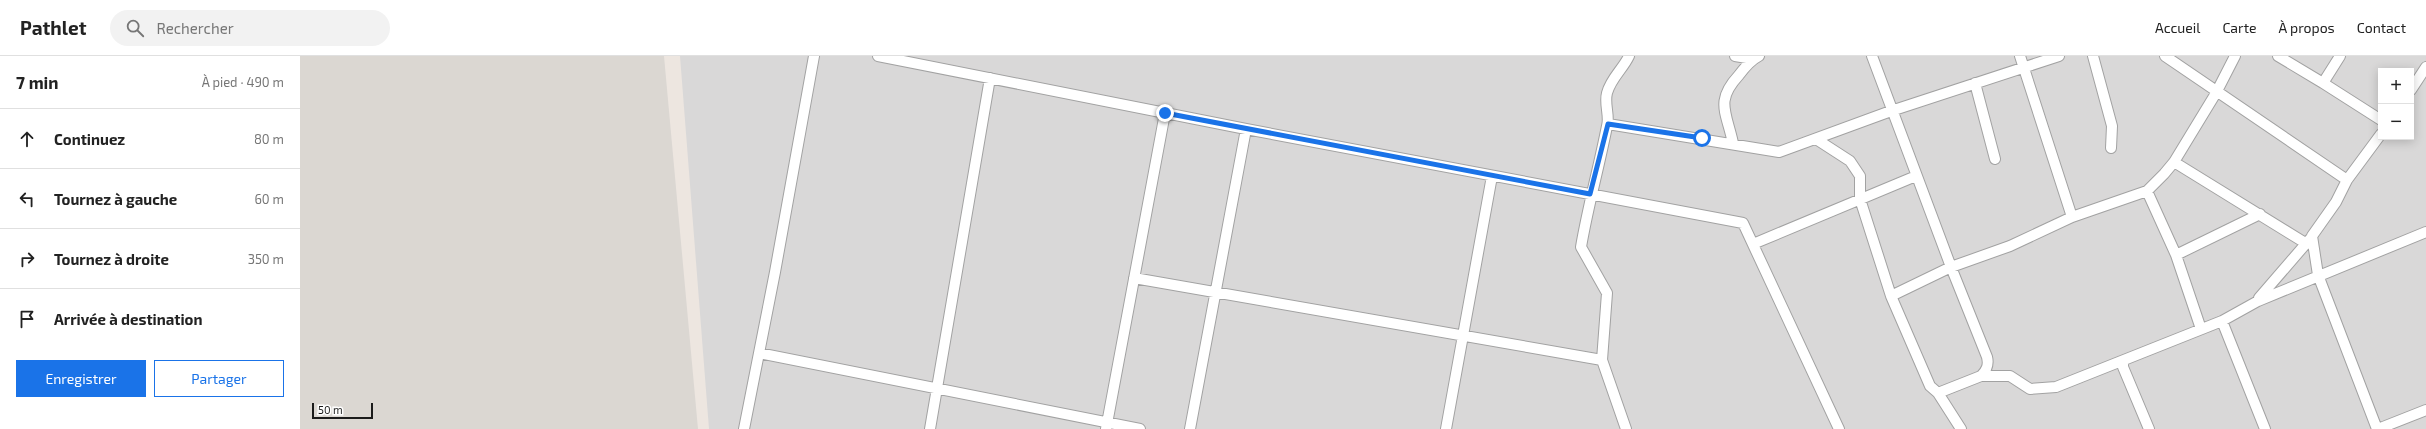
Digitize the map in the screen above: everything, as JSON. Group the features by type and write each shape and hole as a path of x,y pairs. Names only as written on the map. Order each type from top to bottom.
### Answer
{"street":[{"path":"744,429 814,56"},
{"path":"878,56 1246,129 1743,223 1839,429"},
{"path":"1626,429 1602,360 1607,293 1581,247 1590,194 1608,124 1605,110 1606,93 1615,75 1628,56"},
{"path":"1735,56 1756,58"},
{"path":"1872,56 1951,268 1987,357 1988,364 1981,376"},
{"path":"2020,56 2022,68 2072,217"},
{"path":"1608,124 1733,143 1779,152 1891,110 2059,56"},
{"path":"2093,56 2112,126 2111,148"},
{"path":"2165,56 2173,60 2216,93 2347,180"},
{"path":"1891,296 1951,268 2010,246 2072,217 2147,191 2174,162 2216,93 2235,56"},
{"path":"2278,56 2324,82 2378,118"},
{"path":"2324,82 2340,56"},
{"path":"1733,143 1723,99 1728,87 1756,58"},
{"path":"2414,86 2426,68"},
{"path":"930,429 990,78"},
{"path":"1975,83 1995,159"},
{"path":"1106,426 1165,113"},
{"path":"1190,429 1246,129"},
{"path":"2258,300 2309,240 2336,202 2347,180 2378,138"},
{"path":"1816,139 1850,161 1860,176 1860,199 1891,296 1930,386 1938,393 1961,429"},
{"path":"2174,162 2260,214 2309,240 2318,275 2378,429 2426,410"},
{"path":"1446,429 1492,176"},
{"path":"1753,244 1916,176"},
{"path":"2147,191 2176,254 2201,329"},
{"path":"2176,254 2260,214"},
{"path":"1938,393 1981,376 2010,376 2026,388 2040,389 2056,387 2123,362 2127,359 2222,321 2258,300 2426,233"},
{"path":"1134,278 1602,360"},
{"path":"2222,321 2264,429"},
{"path":"759,353 937,389 1106,426 1140,429"},
{"path":"2123,362 2123,367 2149,429"}],"shaded area":[{"path":"300,56 664,56 698,429 300,429"},
{"path":"680,56 2426,56 2426,429 709,429"}],"route":[{"path":"1165,113 1590,194 1608,124 1702,138"}]}
